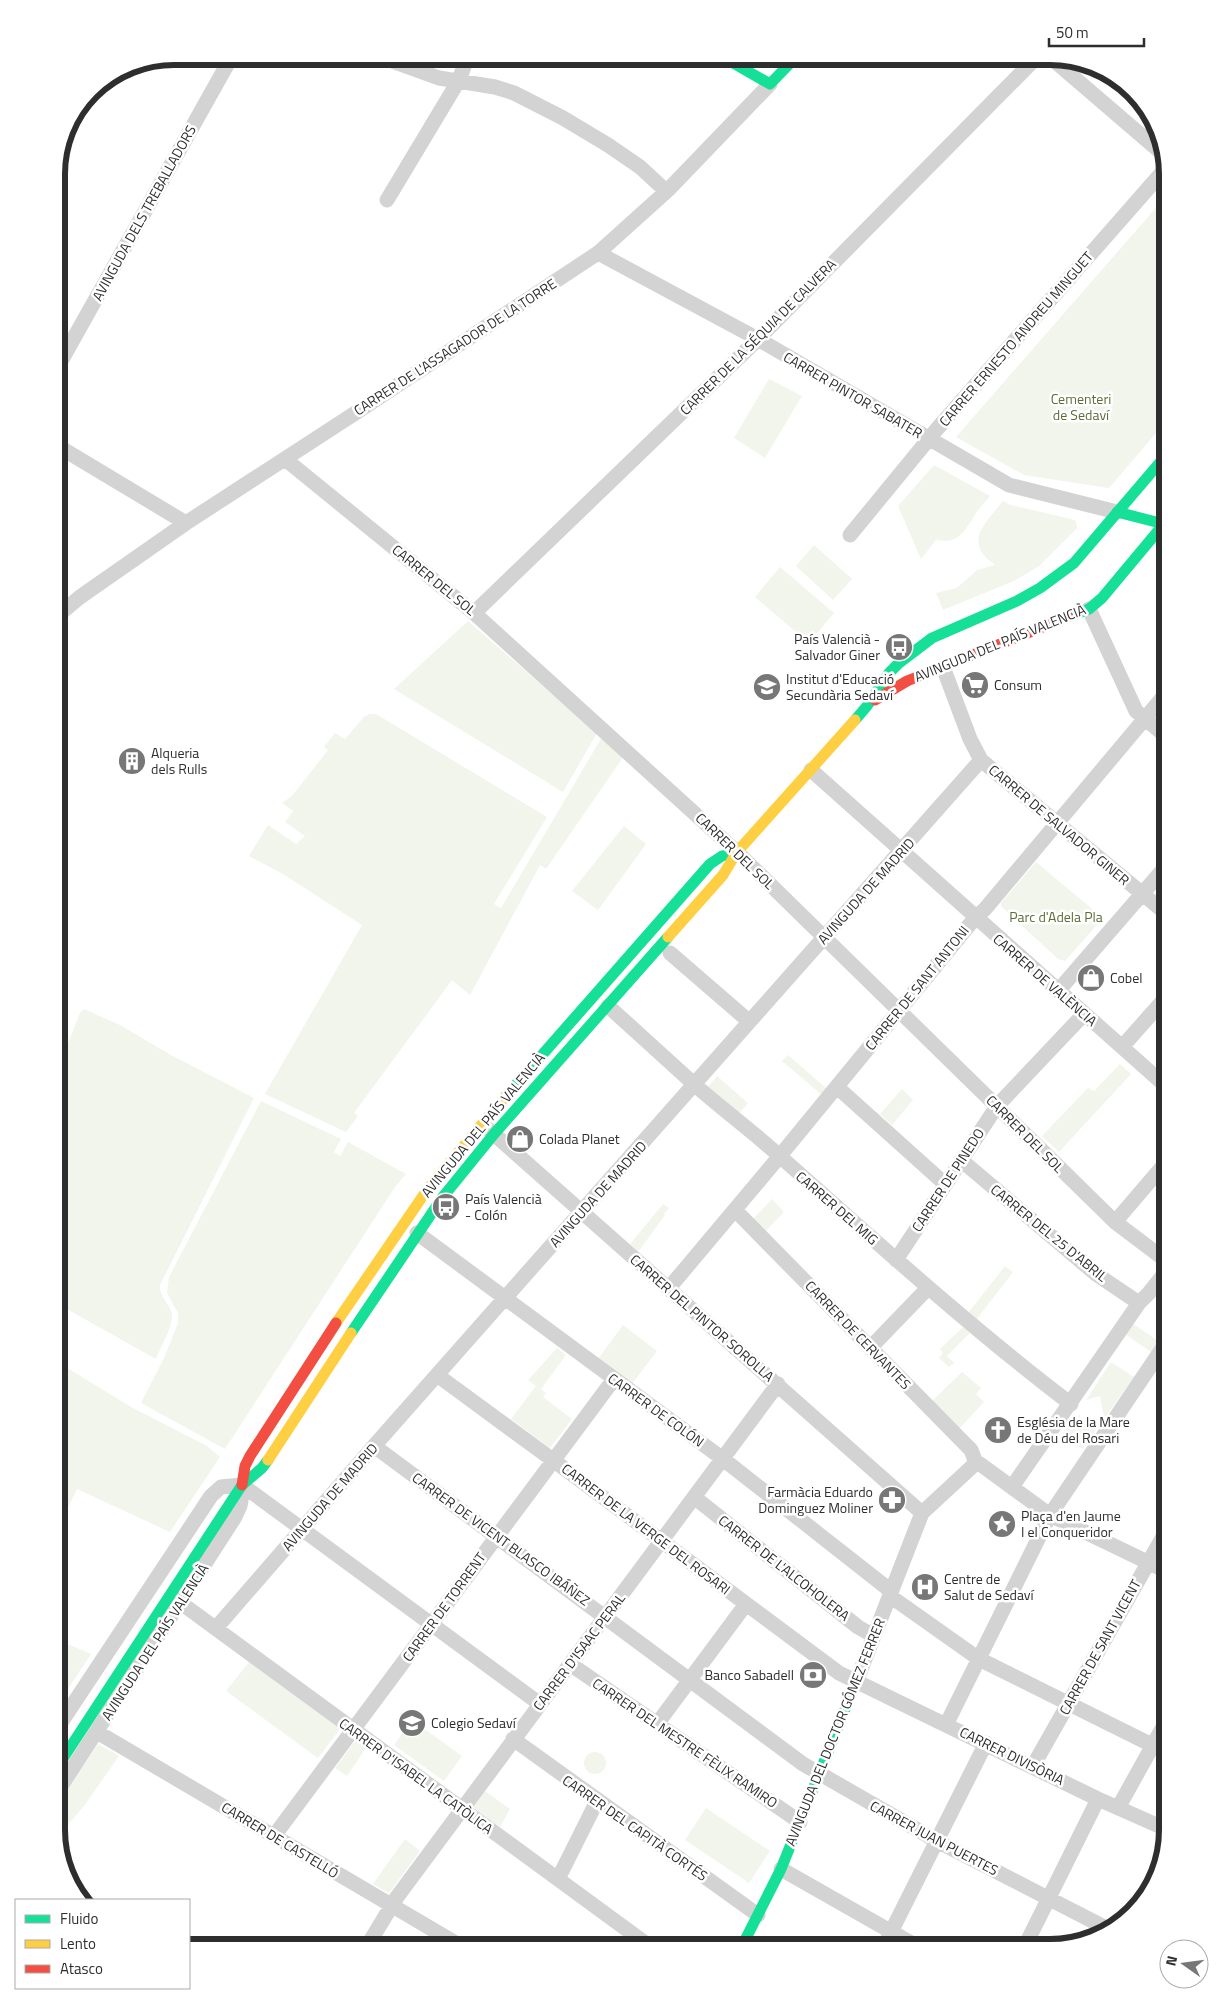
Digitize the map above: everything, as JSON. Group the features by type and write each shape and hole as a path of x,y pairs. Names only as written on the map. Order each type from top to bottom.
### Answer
{"street":[{"name":"AVINGUDA DELS TREBALLADORS","path":"65,354 227,65"},
{"path":"403,65 439,78 495,87 514,93 563,118 640,167 666,192"},
{"path":"387,200 459,80 465,65"},
{"path":"736,65 770,84"},
{"name":"CARRER DE L'ASSAGADOR DE LA TORRE","path":"65,610 80,597 186,523 598,253 666,192 788,65"},
{"name":"CARRER DE LA SÉQUIA DE CALVERA","path":"474,613 758,339 1029,65"},
{"path":"1061,66 1155,147"},
{"name":"CARRER ERNESTO ANDREU MINGUET","path":"850,535 929,439 1159,176"},
{"name":"CARRER PINTOR SABATER","path":"598,253 758,339 1009,485 1117,512"},
{"path":"65,450 186,523"},
{"name":"CARRER DEL SOL","path":"285,459 474,613 738,852 1115,1222 1159,1255"},
{"name":"AVINGUDA DEL PAÍS VALENCIÀ","path":"65,1716 211,1496 221,1487 242,1485 262,1468 442,1198 494,1134 723,875 738,852 867,706 889,673 932,638 1017,601 1040,588 1074,563 1159,463"},
{"path":"1153,470 1159,475"},
{"path":"1117,512 1159,521"},
{"name":"AVINGUDA DEL PAÍS VALENCIÀ","path":"867,706 907,681 1089,609 1102,598 1159,531"},
{"path":"1089,609 1134,706 1145,719 1159,731"},
{"path":"932,638 943,667"},
{"name":"CARRER DE SALVADOR GINER","path":"943,667 970,739 981,760 1159,908"},
{"name":"CARRER DE SANT ANTONI","path":"669,1288 975,918 985,909 1159,702"},
{"name":"AVINGUDA DE MADRID","path":"216,1628 374,1446 981,760"},
{"name":"CARRER DE VALÈNCIA","path":"811,770 1159,1080"},
{"name":"AVINGUDA DEL PAÍS VALENCIÀ","path":"65,1780 235,1517 240,1506 245,1466 250,1456 320,1347 429,1187 481,1123 710,864 722,856 738,852"},
{"path":"1058,991 1159,874"},
{"path":"670,953 744,1017"},
{"path":"1122,1048 1159,1005"},
{"name":"CARRER DEL MIG","path":"608,1006 928,1288 1027,1372 1071,1404"},
{"name":"CARRER DE PINEDO","path":"896,1260 997,1106 1084,1014"},
{"path":"836,1087 945,1184"},
{"name":"CARRER DEL PINTOR SOROLLA","path":"481,1123 922,1513"},
{"name":"CARRER DEL 25 D'ABRIL","path":"961,1160 1096,1274 1139,1303"},
{"path":"1115,1222 1159,1171"},
{"name":"CARRER DE CERVANTES","path":"735,1210 971,1450 976,1463"},
{"path":"411,1212 411,1225 417,1233"},
{"name":"CARRER DE COLÓN","path":"417,1233 722,1459 891,1593 979,1659 1069,1702 1159,1748"},
{"path":"1012,1487 1139,1303 1159,1280"},
{"path":"871,1347 928,1288"},
{"path":"946,1725 1050,1515 1159,1353"},
{"name":"CARRER DE LA VERGE DEL ROSARI","path":"437,1375 839,1673 856,1682"},
{"name":"CARRER DE TORRENT","path":"274,1836 614,1379"},
{"name":"CARRER D'ISAAC PERAL","path":"371,1939 391,1905 461,1809 778,1384"},
{"name":"CARRER DE VICENT BLASCO IBÁÑEZ","path":"374,1446 820,1775"},
{"path":"922,1513 976,1463 1050,1515 1159,1568"},
{"path":"65,1755 242,1485 540,1704"},
{"name":"CARRER DE L'ALCOHOLERA","path":"694,1497 858,1627 874,1636"},
{"name":"AVINGUDA DEL DOCTOR GÓMEZ FERRER","path":"746,1939 781,1869 820,1775 922,1513"},
{"name":"CARRER DE SANT VICENT","path":"1033,1766 1159,1543"},
{"name":"CARRER D'ISABEL LA CATÒLICA","path":"181,1603 640,1939"},
{"path":"657,1724 746,1604"},
{"name":"CARRER DEL MESTRE FÈLIX RAMIRO","path":"570,1664 800,1822"},
{"name":"CARRER DIVISÒRIA","path":"856,1682 986,1743 1098,1799 1159,1826"},
{"name":"CARRER DE CASTELLÓ","path":"97,1732 449,1939"},
{"path":"1118,1808 1159,1733"},
{"name":"CARRER DEL CAPITÀ CORTÉS","path":"513,1740 758,1915"},
{"path":"888,1939 986,1743"},
{"name":"CARRER JUAN PUERTES","path":"820,1775 937,1841 1101,1926"},
{"path":"1028,1939 1098,1799"},
{"path":"558,1879 597,1801"},
{"path":"781,1869 904,1939"}],"green space":[{"name":"Cementeri de Sedaví","path":"1159,204 1159,430 1109,488 1024,475 956,437"},
{"path":"769,379 802,396 765,458 734,438"},
{"path":"934,465 990,496 959,536 950,540 936,540 921,559 898,506"},
{"path":"1003,501 1011,505 1071,519 1076,521 1077,528 1039,566 1014,581 943,610 936,593 957,588 977,570 995,565 985,557 978,541 984,525"},
{"path":"814,545 852,579 833,600 796,566"},
{"path":"780,567 834,613 809,643 755,597"},
{"path":"468,621 597,733 563,792 394,689"},
{"path":"376,714 547,817 494,904 501,908 602,737 624,756 546,869 540,865 470,995 452,980 354,1113 358,1116 346,1132 265,1094 362,925 283,874 249,856 268,825 296,844 305,836 285,822 293,811 282,803 292,796 328,750 324,747 335,733 345,739 364,717"},
{"path":"624,826 646,844 598,910 572,891"},
{"name":"Parc d'Adela Pla","path":"1036,862 1103,918 1065,961 1058,959 1001,906 1001,903"},
{"path":"84,1009 120,1025 169,1054 254,1098 160,1285 161,1293 171,1310 172,1319 156,1359 65,1308 65,1050 80,1013"},
{"path":"788,1055 827,1089 822,1095 782,1061"},
{"path":"1120,1064 1131,1074 1059,1152 1042,1136 1088,1088 1094,1091"},
{"path":"717,1076 748,1103 738,1115 707,1088"},
{"path":"902,1089 913,1100 892,1125 880,1114"},
{"path":"261,1101 341,1139 334,1152 340,1156 348,1142 406,1174 395,1187 225,1449 141,1403 164,1358 178,1323 178,1313 167,1293 169,1277"},
{"path":"772,1199 784,1212 764,1233 751,1221"},
{"path":"663,1204 669,1208 638,1252 630,1244"},
{"path":"1005,1266 1013,1272 976,1320 968,1313"},
{"path":"1129,1321 1158,1341 1151,1352 1122,1332"},
{"path":"623,1325 657,1351 632,1384 598,1359"},
{"path":"963,1327 970,1333 947,1356 954,1363 949,1367 939,1358 943,1353 940,1349"},
{"path":"557,1348 566,1355 541,1389 546,1393 543,1397 572,1419 550,1448 511,1419 536,1386 528,1380"},
{"path":"1111,1362 1134,1377 1101,1423 1100,1418 1104,1417 1100,1396 1086,1400"},
{"path":"65,1367 131,1407 207,1446 220,1457 170,1532 77,1489 65,1514"},
{"path":"962,1372 981,1388 976,1394 984,1402 958,1430 931,1402"},
{"path":"1080,1414 1081,1421 1084,1420 1085,1425 1088,1424 1089,1430 1097,1428 1083,1449 1061,1436 1072,1419 1075,1421"},
{"path":"65,1643 91,1654 65,1693"},
{"path":"249,1662 340,1729 318,1758 226,1691"},
{"path":"412,1720 462,1756 444,1781 394,1745"},
{"path":"356,1740 366,1748 347,1776 335,1768"},
{"path":"98,1744 119,1756 84,1806 65,1828 65,1794"},
{"path":"595,1752 605,1759 606,1763 599,1773 595,1774 585,1767 584,1763 591,1753"},
{"path":"485,1791 510,1809 500,1827 473,1807"},
{"path":"706,1808 770,1851 749,1883 685,1840"},
{"path":"405,1839 420,1851 389,1893 373,1884"}],"traffic: fast":[{"path":"737,65 770,84 788,65"},
{"path":"855,720 867,706 889,673 932,638 1017,601 1040,588 1074,563 1159,464"},
{"path":"1117,512 1159,523"},
{"path":"1068,617 1089,609 1102,598 1159,530"},
{"path":"505,1097 710,864 722,856 737,852"},
{"path":"351,1333 442,1198 494,1134 668,937"},
{"path":"65,1755 242,1485 262,1468 268,1460"},
{"path":"746,1939 781,1869 856,1682"}],"traffic: slow":[{"path":"668,937 723,875 737,852 855,720"},
{"path":"336,1323 429,1187 505,1097"},
{"path":"268,1460 351,1333"}],"traffic: jam":[{"path":"875,700 907,681 1068,617"},
{"path":"242,1485 245,1466 250,1456 336,1323"}],"place":[{"name":"País Valencià - Salvador Giner","path":"899,647"},
{"name":"Consum","path":"975,685"},
{"name":"Institut d'Educació Secundària Sedaví","path":"767,687"},
{"name":"Alqueria dels Rulls","path":"132,761"},
{"name":"Cobel","path":"1091,978"},
{"name":"Colada Planet","path":"520,1139"},
{"name":"País Valencià - Colón","path":"446,1207"},
{"name":"Església de la Mare de Déu del Rosari","path":"998,1430"},
{"name":"Farmàcia Eduardo Dominguez Moliner","path":"892,1500"},
{"name":"Plaça d'en Jaume I el Conqueridor","path":"1002,1524"},
{"name":"Centre de Salut de Sedaví","path":"925,1587"},
{"name":"Banco Sabadell","path":"813,1675"},
{"name":"Colegio Sedaví","path":"412,1723"}]}
